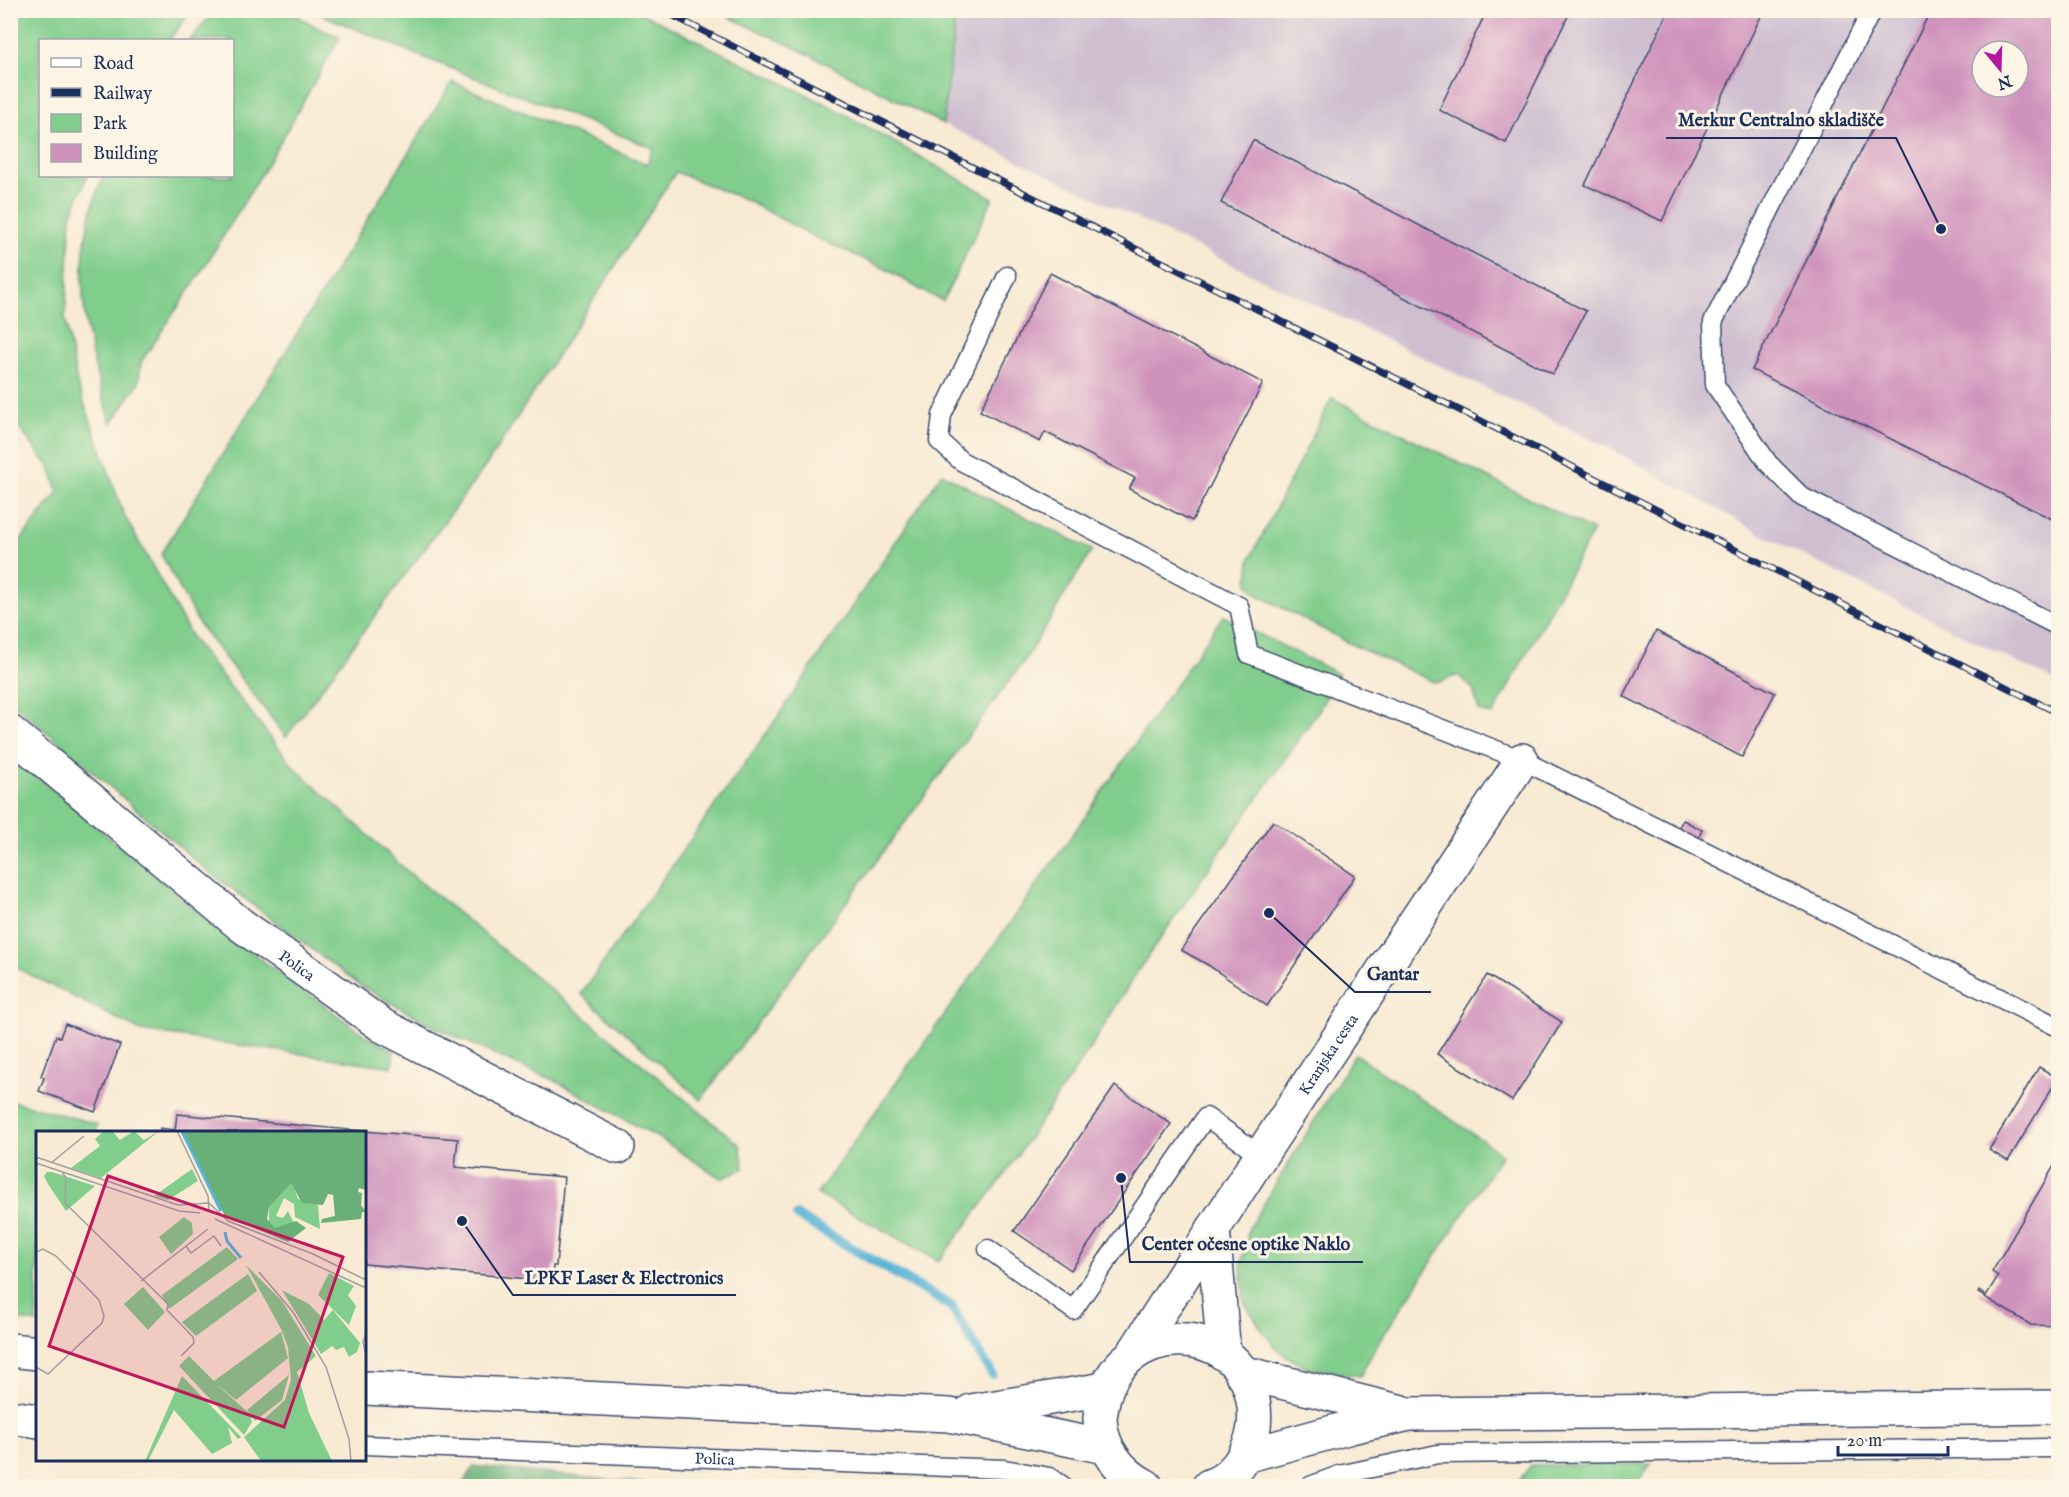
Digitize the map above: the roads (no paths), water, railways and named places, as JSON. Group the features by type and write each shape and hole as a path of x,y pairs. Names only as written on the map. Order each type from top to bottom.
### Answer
{"main road":[{"name":"Polica","path":"10,732 241,925 383,1026 618,1147"},
{"name":"Kranjska cesta","path":"1105,1389 1117,1368 1135,1351 1213,1228 1522,760"},
{"path":"1209,1486 1231,1472 1245,1456 1253,1436 1255,1413 1251,1391 1233,1363 1213,1228"},
{"path":"1135,1351 1171,1339 1190,1340 1208,1345 1233,1363 1410,1414"},
{"path":"10,1350 36,1353"},
{"path":"366,1388 949,1415 1106,1447"},
{"path":"949,1415 1105,1389 1100,1418 1106,1447 1117,1465 1134,1480 1146,1486"},
{"path":"1245,1456 1351,1427 1410,1414 2058,1407"},
{"path":"10,1417 36,1421"}],"lane":[{"path":"1872,10 1713,322 1715,385 1768,464 1802,497 2058,626"},
{"path":"1007,276 942,415 939,441 962,461 1239,606 1249,654 1522,760 2058,1028"},
{"path":"988,1249 1073,1310 1206,1117 1261,1155"},
{"name":"Polica","path":"366,1445 1004,1469 1050,1477 1063,1486"},
{"path":"1310,1486 1339,1475 1438,1454 2058,1448"}],"waterway":[{"path":"797,1216 951,1306 992,1374"}],"railway":[{"path":"662,10 2058,713"}],"place":[{"name":"Merkur Centralno skladišče","path":"1941,229"},
{"name":"Gantar","path":"1269,913"},
{"name":"Center očesne optike Naklo","path":"1121,1178"},
{"name":"LPKF Laser & Electronics","path":"462,1221"}]}
